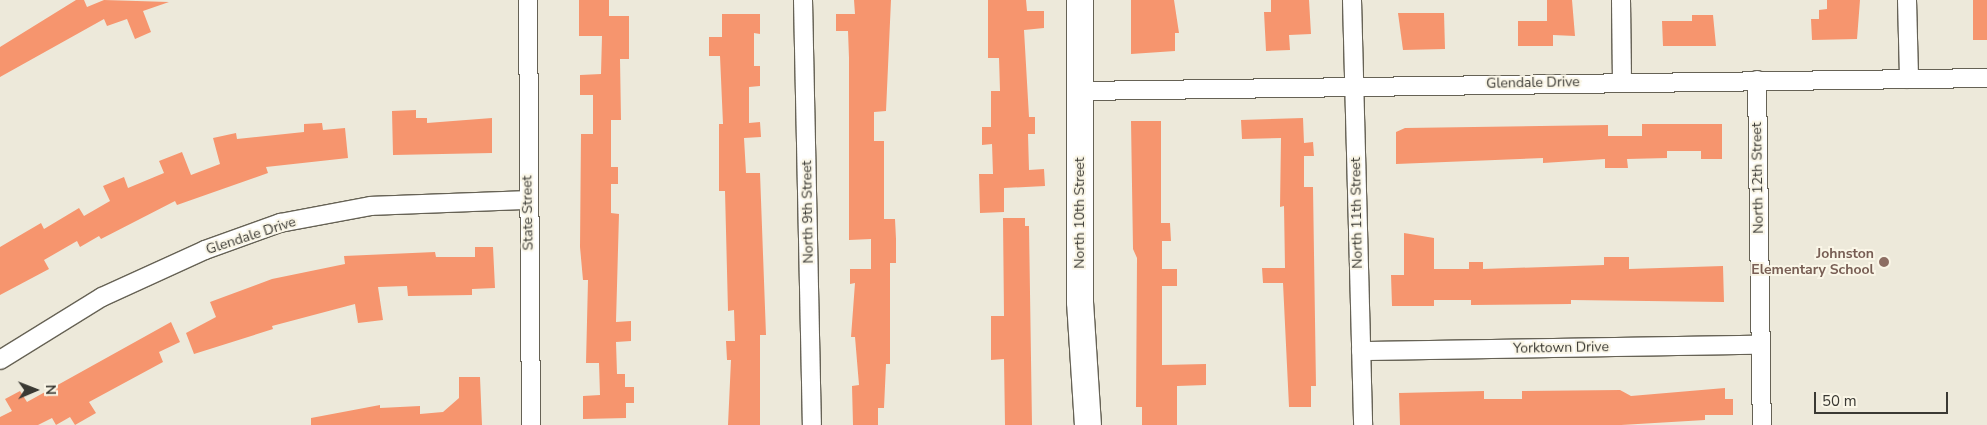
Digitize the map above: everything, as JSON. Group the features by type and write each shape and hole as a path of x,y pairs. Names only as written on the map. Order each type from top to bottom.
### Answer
{"main road":[{"name":"North 10th Street","path":"1080,0 1080,302 1088,425"}],"street":[{"name":"State Street","path":"528,0 531,425"},
{"name":"North 9th Street","path":"804,0 812,425"},
{"name":"North 11th Street","path":"1352,0 1363,425"},
{"path":"1621,0 1622,81"},
{"path":"1907,0 1909,79"},
{"name":"Glendale Drive","path":"1080,91 1622,81 1987,78"},
{"name":"North 12th Street","path":"1756,80 1762,425"},
{"name":"Glendale Drive","path":"0,360 102,298 205,250 280,223 371,206 528,200"},
{"name":"Yorktown Drive","path":"1361,351 1760,345"}],"building":[{"path":"76,0 84,0 87,7 104,0 169,2 143,11 151,32 135,39 127,19 107,26 104,19 0,77 0,47"},
{"path":"579,0 609,0 609,16 629,16 629,59 620,59 621,120 611,120 611,167 618,167 618,184 611,184 611,213 619,214 616,322 631,321 631,341 616,342 617,374 625,374 625,387 634,387 634,403 626,403 626,418 583,419 583,396 600,395 599,363 586,363 588,280 583,280 580,247 581,134 593,134 593,95 580,95 580,75 601,74 602,36 579,36"},
{"path":"854,0 891,0 886,111 874,112 874,141 884,141 884,219 895,219 896,239 896,263 890,263 890,364 886,364 884,408 878,408 878,425 853,425 852,386 859,385 855,337 851,337 855,283 850,284 850,269 871,269 871,239 849,240 848,31 836,31 836,14 855,14"},
{"path":"988,0 1026,0 1027,11 1044,11 1044,28 1024,30 1029,117 1035,117 1035,134 1028,134 1029,170 1044,169 1045,186 1004,188 1004,212 980,213 979,174 993,174 992,144 982,145 982,127 991,127 991,91 1000,91 999,58 988,58"},
{"path":"1131,0 1174,0 1179,33 1175,33 1175,51 1131,54"},
{"path":"1271,0 1309,0 1311,34 1289,35 1290,50 1266,51 1264,12 1271,12"},
{"path":"1547,0 1572,0 1575,36 1553,35 1553,46 1518,46 1518,21 1547,21"},
{"path":"1827,0 1860,0 1857,39 1812,40 1811,19 1819,19 1819,10 1827,9"},
{"path":"1973,0 1987,0 1987,40 1973,40"},
{"path":"1398,13 1444,13 1445,49 1403,50"},
{"path":"722,14 760,14 760,34 754,33 754,66 760,66 760,86 749,87 749,123 760,122 761,137 744,138 746,173 760,173 766,335 760,335 760,425 728,425 731,360 727,360 726,341 735,341 734,310 728,311 725,191 719,191 719,124 723,124 720,56 709,56 709,37 722,37"},
{"path":"1692,15 1713,15 1716,46 1663,46 1662,21 1692,21"},
{"path":"416,110 416,118 427,118 427,123 492,118 492,153 393,155 392,111"},
{"path":"1303,118 1304,143 1313,142 1314,156 1304,156 1304,187 1313,187 1316,386 1311,386 1311,407 1289,407 1283,283 1263,283 1262,268 1285,268 1284,206 1280,207 1281,138 1242,139 1241,120"},
{"path":"1131,121 1161,121 1161,223 1170,223 1171,241 1162,241 1162,269 1177,269 1177,286 1162,286 1162,365 1206,364 1206,385 1177,386 1177,425 1142,425 1142,407 1136,407 1137,258 1133,249"},
{"path":"322,123 323,130 345,128 348,158 266,167 268,173 177,205 175,201 101,239 99,236 80,247 77,241 44,260 49,269 0,295 0,247 41,223 44,229 79,208 84,216 110,201 103,186 124,177 128,188 164,173 159,161 182,152 191,175 220,164 213,138 236,133 237,139 304,132 304,124"},
{"path":"1642,124 1722,124 1722,159 1701,159 1701,151 1667,151 1667,158 1627,159 1628,168 1605,168 1605,159 1543,163 1543,158 1396,164 1396,132 1405,128 1608,125 1608,136 1642,136"},
{"path":"1003,218 1025,218 1025,226 1029,226 1032,425 1005,425 1004,359 991,360 991,316 1004,316"},
{"path":"1404,233 1434,238 1434,269 1469,269 1469,262 1483,262 1483,269 1604,265 1604,257 1629,257 1629,269 1723,266 1724,302 1571,300 1571,304 1471,305 1471,300 1434,300 1434,306 1392,306 1391,275 1404,275"},
{"path":"475,247 493,247 495,288 472,289 472,295 408,296 407,286 378,287 383,320 358,323 355,304 272,326 273,329 194,354 186,333 216,317 210,302 272,279 345,264 344,256 435,252 436,257 475,257"},
{"path":"171,322 180,342 159,352 163,362 89,402 96,413 75,425 70,417 56,425 52,418 38,425 0,425 0,417 12,411 5,399 20,391 27,402"},
{"path":"459,377 480,377 482,425 311,425 311,418 380,405 380,408 420,406 420,414 443,412 459,398"},
{"path":"1725,388 1725,399 1733,399 1733,415 1705,415 1705,420 1621,425 1400,425 1399,393 1484,391 1484,399 1522,399 1522,391 1620,390 1631,396"}],"place":[{"name":"Johnston Elementary School","path":"1884,262"}]}
